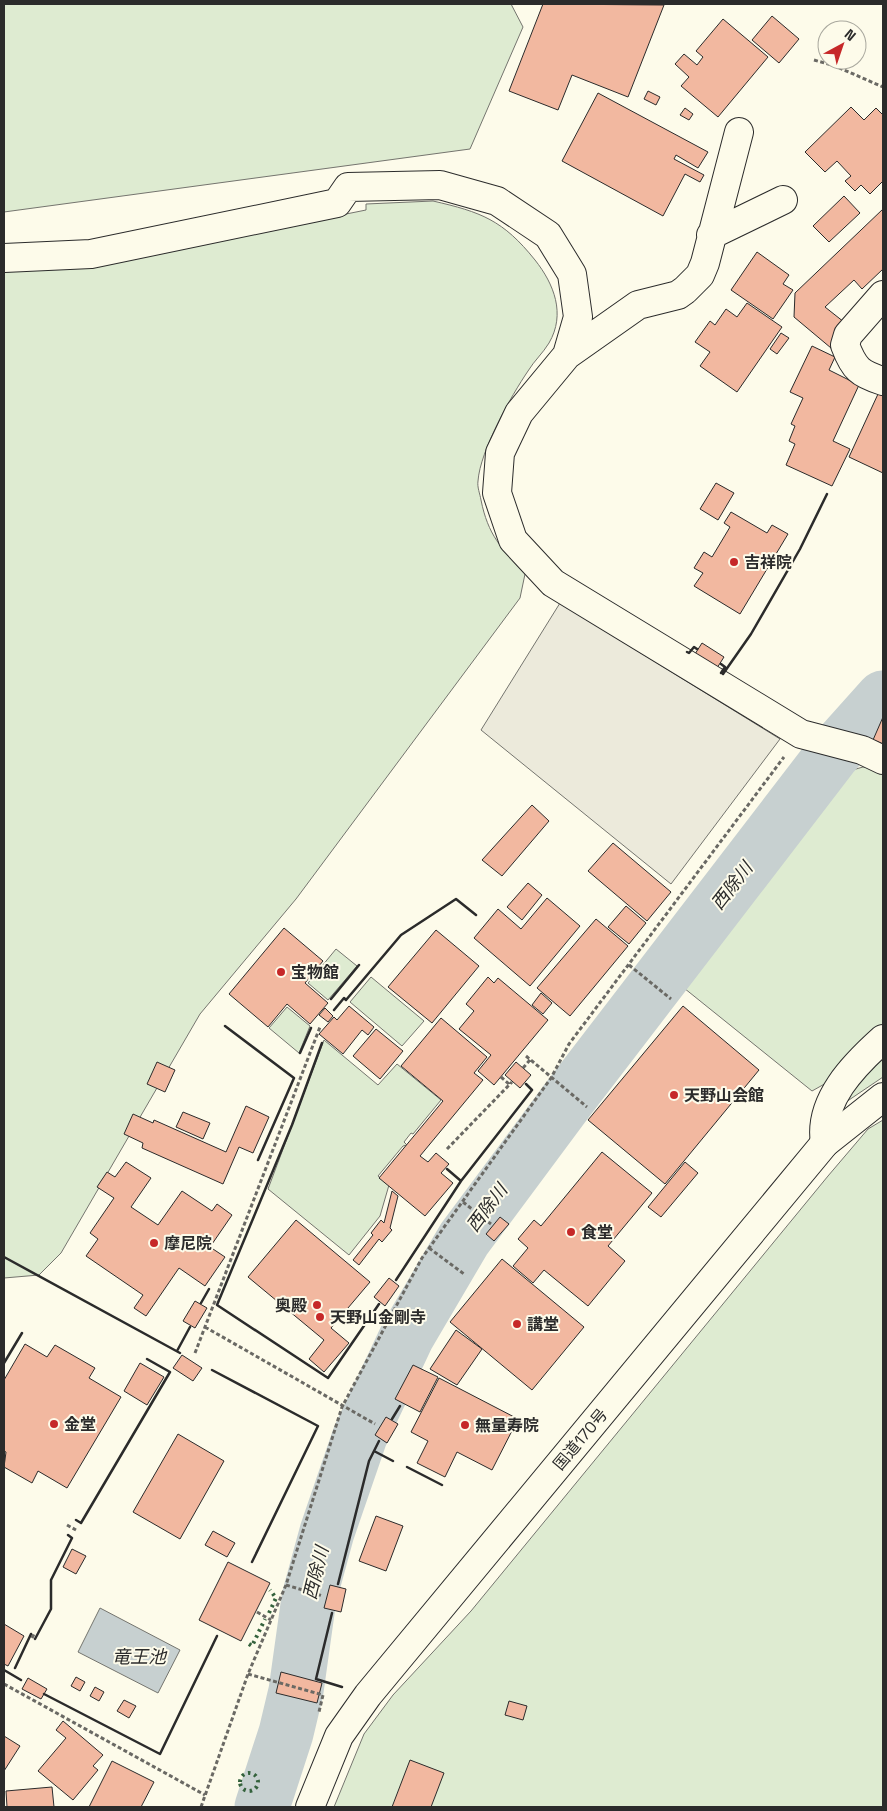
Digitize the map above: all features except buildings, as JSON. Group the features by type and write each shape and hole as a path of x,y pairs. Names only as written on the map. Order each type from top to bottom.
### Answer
{"main road":[{"path":"739,132 705,263 700,275 685,290 678,294 638,305 567,355 519,413 500,453 497,493 512,540 553,582 809,737 873,755"},
{"path":"4,258 91,254 337,203 348,187 440,185 497,201 548,235 572,274 578,317 567,355"},
{"path":"711,236 783,200"},
{"path":"883,295 848,335 845,346 849,357 862,374 883,381"},
{"path":"825,1143 823,1130 830,1103 852,1068 883,1039"},
{"name":"国道170号","path":"310,1807 339,1736 368,1695 825,1143 883,1097"}],"path":[{"path":"814,60 883,87"},
{"path":"201,1807 248,1674 286,1585 342,1407 429,1248 551,1078 569,1044 809,737"},
{"path":"630,965 671,999"},
{"path":"195,1353 320,1027"},
{"path":"526,1056 587,1107"},
{"path":"523,1068 530,1060"},
{"path":"447,1149 511,1083 501,1077"},
{"path":"462,1202 490,1224"},
{"path":"429,1248 464,1274"},
{"path":"205,1327 342,1407 376,1424"},
{"path":"67,1525 76,1530"},
{"path":"286,1585 323,1596"},
{"path":"257,1612 272,1620"},
{"path":"248,1674 323,1694"},
{"path":"4,1684 205,1795"}],"green space":[{"path":"4,4 511,4 523,27 470,149 4,212"},
{"path":"433,201 478,214 512,235 542,269 556,300 557,321 554,332 547,347 530,367 497,424 484,455 478,481 487,523 502,548 525,574 520,598 296,899 200,1014 61,1253 39,1275 4,1278 4,272 98,264 366,210 366,204"},
{"path":"863,767 871,767 883,772 883,1024 828,1082 812,1091 679,984 689,966 824,778"},
{"path":"336,949 357,966 328,1000 308,983"},
{"path":"371,977 424,1021 402,1046 350,1002"},
{"path":"287,1007 310,1026 299,1053 269,1028"},
{"path":"324,1040 378,1085 397,1064 441,1100 404,1142 407,1145 403,1146 378,1176 389,1185 380,1216 349,1255 268,1189"},
{"path":"883,1047 883,1077 846,1102 848,1090"},
{"path":"883,1120 883,1807 334,1807 364,1734 393,1695 471,1611 868,1129"}],"shaded area":[{"path":"560,603 780,739 671,884 481,730"}],"water":[{"name":"竜王池","path":"100,1608 180,1650 158,1693 78,1652"}],"waterway":[{"name":"西除川","path":"262,1807 286,1733 296,1691 309,1598 327,1532 360,1436 407,1336 464,1239 565,1103 832,755 883,698"}],"hedge":[{"path":"269,1613 276,1598 270,1590"},
{"path":"249,1644 252,1646 265,1619"},
{"path":"249,1773 255,1776 258,1782 255,1788 249,1791 243,1788 240,1782 243,1776 249,1773"}],"wall":[{"path":"723,674 751,634 800,549 827,494"},
{"path":"687,652 689,653 694,647 697,649"},
{"path":"721,664 725,667 721,673"},
{"path":"334,1010 344,998 346,1000 401,935 456,899 476,915"},
{"path":"331,999 359,965"},
{"path":"225,1026 294,1078 258,1160"},
{"path":"300,1053 311,1028"},
{"path":"322,1043 292,1125 217,1305 328,1378 379,1304"},
{"path":"447,1169 461,1181 532,1090 526,1084"},
{"path":"396,1280 461,1181"},
{"path":"4,1257 180,1353"},
{"path":"201,1303 209,1289"},
{"path":"177,1351 190,1327"},
{"path":"4,1363 22,1333"},
{"path":"76,1520 81,1523 170,1372 147,1359"},
{"path":"212,1370 318,1426 252,1562"},
{"path":"392,1419 400,1406"},
{"path":"338,1584 369,1461 379,1441"},
{"path":"374,1451 393,1461"},
{"path":"407,1467 442,1485"},
{"path":"35,1639 51,1609 51,1580 72,1538 68,1535"},
{"path":"332,1613 316,1679 342,1687"},
{"path":"15,1668 31,1634"},
{"path":"44,1694 160,1754 217,1636"},
{"path":"4,1670 21,1680"}],"place":[{"name":"吉祥院","path":"734,562"},
{"name":"宝物館","path":"281,972"},
{"name":"天野山会館","path":"674,1095"},
{"name":"食堂","path":"571,1232"},
{"name":"摩尼院","path":"154,1243"},
{"name":"奥殿","path":"317,1305"},
{"name":"天野山金剛寺","path":"320,1317"},
{"name":"講堂","path":"517,1324"},
{"name":"金堂","path":"54,1424"},
{"name":"無量寿院","path":"465,1425"}]}
